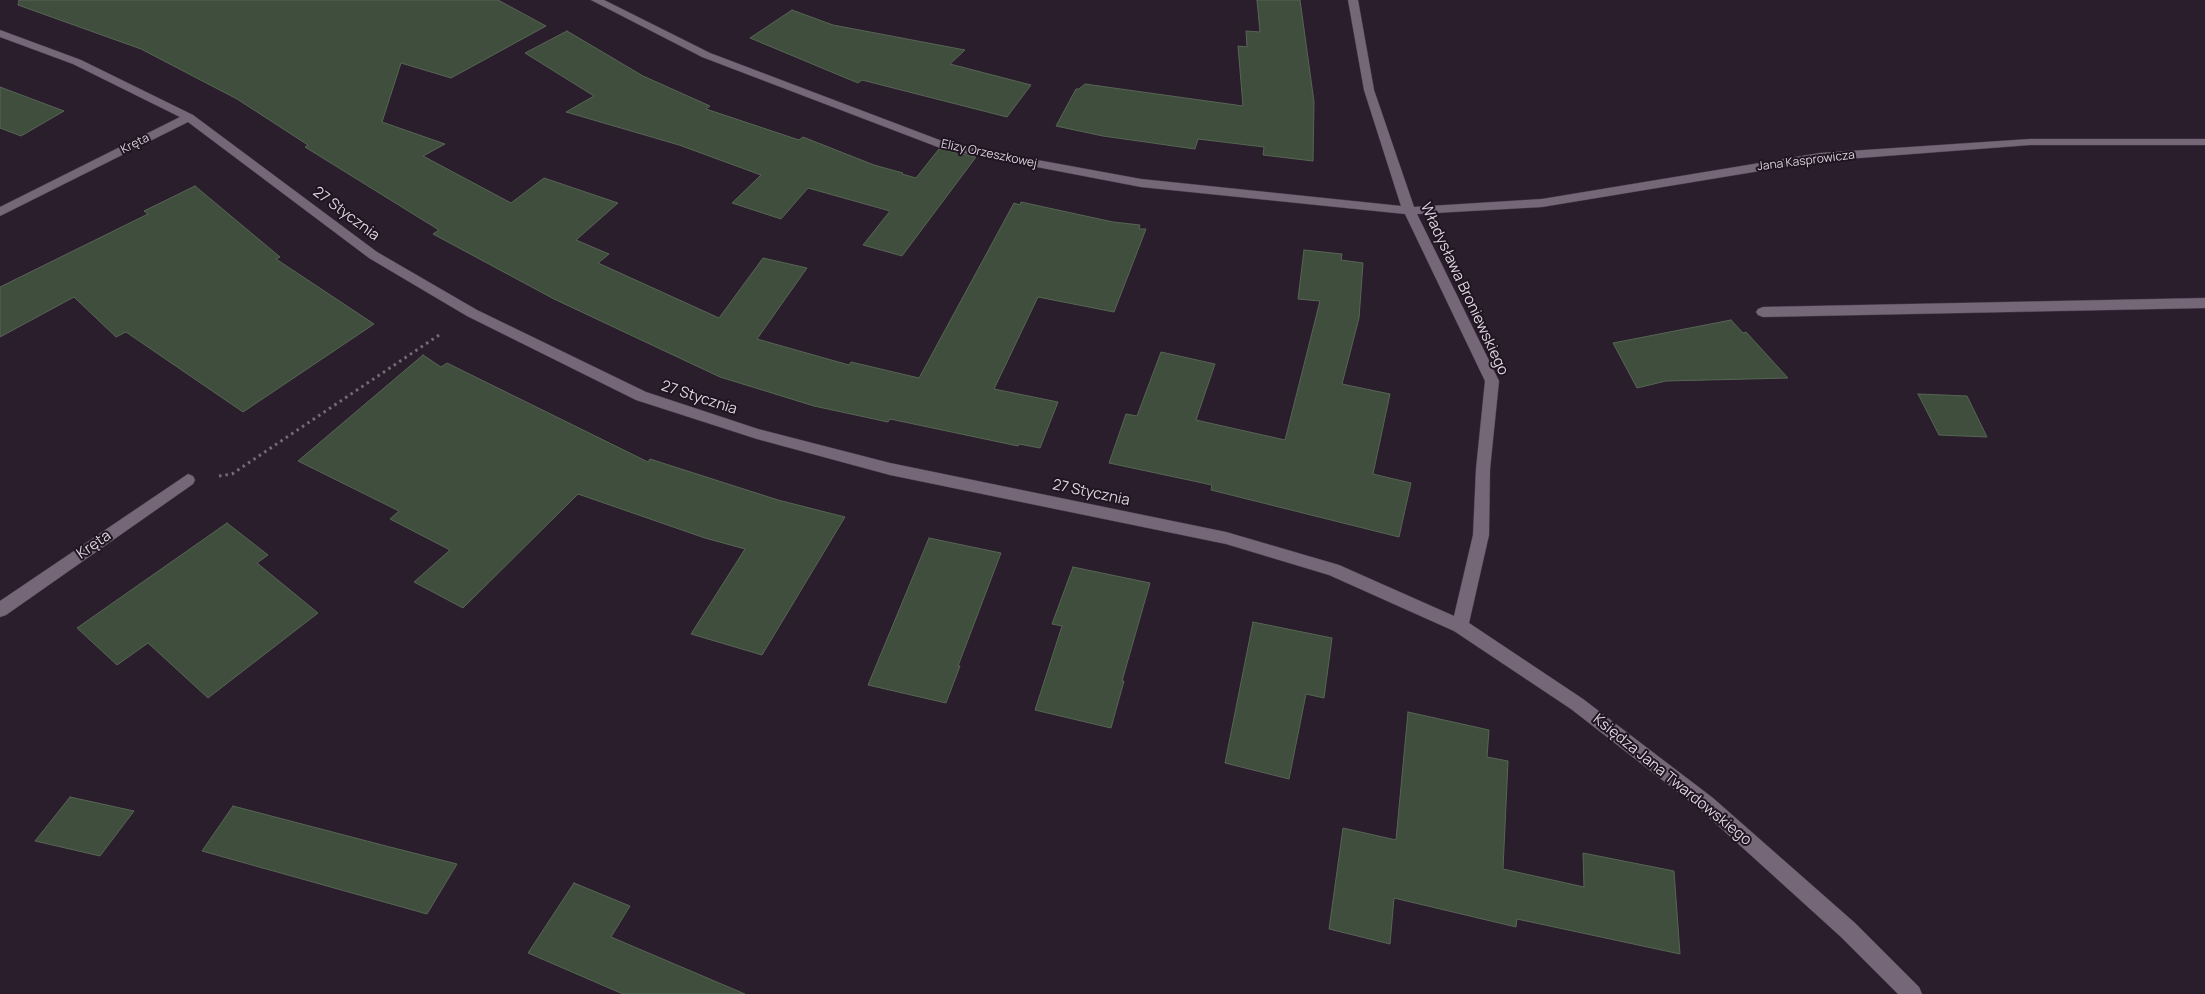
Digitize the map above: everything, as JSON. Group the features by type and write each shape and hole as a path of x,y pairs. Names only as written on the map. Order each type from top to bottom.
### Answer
{"street":[{"name":"Elizy Orzeszkowej","path":"596,0 706,55 947,147 1142,183 1409,211"},
{"name":"Władysława Broniewskiego","path":"1353,0 1369,90 1409,211 1492,381 1483,469 1481,535 1460,626"},
{"name":"27 Stycznia","path":"0,32 76,62 189,117 373,255 472,313 641,396 757,434 890,469 1226,538 1332,570 1460,626"},
{"name":"Kręta","path":"0,212 189,117"},
{"name":"Jana Kasprowicza","path":"1409,211 1542,203 1820,157 2030,142 2205,142"},
{"path":"1763,312 2205,303"},
{"name":"Kręta","path":"0,610 188,480"},
{"name":"Księdza Jana Twardowskiego","path":"1460,626 1577,704 1707,804 1848,930 1912,994"}],"path":[{"path":"188,480 232,474 472,313"}],"building":[{"path":"19,0 498,0 546,26 451,78 401,63 382,122 445,144 423,156 511,203 544,178 618,203 576,240 609,254 598,263 719,318 763,258 807,268 757,339 849,365 851,362 919,378 1014,203 1020,205 1021,202 1113,222 1140,225 1139,229 1146,229 1114,312 1038,297 994,389 1058,402 1040,448 1019,444 1018,446 890,419 888,422 814,406 720,377 554,299 433,234 439,230 305,147 308,145 237,99 141,49 18,5"},
{"path":"1257,0 1300,0 1314,102 1313,161 1263,155 1264,147 1198,139 1195,149 1103,136 1056,126 1076,89 1085,84 1243,106 1238,46 1247,47 1246,31 1260,32"},
{"path":"792,10 833,25 965,50 950,64 1031,85 1007,117 862,80 858,83 750,38"},
{"path":"567,31 643,76 710,106 706,109 799,140 803,137 902,174 916,178 939,149 976,157 902,256 863,245 890,211 808,188 781,219 732,203 761,175 679,145 566,112 594,96 525,53"},
{"path":"0,87 64,111 21,136 0,128"},
{"path":"195,186 280,257 276,259 374,324 243,412 126,332 116,337 74,297 0,337 0,287 148,214 144,211"},
{"path":"1304,250 1342,254 1341,260 1363,263 1359,318 1342,384 1390,394 1373,474 1411,483 1399,537 1211,490 1212,485 1109,463 1126,414 1137,416 1161,352 1215,364 1196,420 1285,440 1320,301 1298,299"},
{"path":"1731,320 1743,333 1746,332 1788,378 1666,381 1637,388 1613,343"},
{"path":"423,355 441,367 447,363 648,462 650,459 778,500 845,517 762,655 691,634 745,549 705,538 578,494 463,608 414,582 450,550 390,519 399,511 298,461"},
{"path":"1918,394 1967,396 1987,437 1939,435"},
{"path":"227,523 268,555 257,563 318,613 208,698 148,643 117,665 77,628"},
{"path":"929,538 1001,553 946,703 868,685"},
{"path":"1073,567 1150,583 1122,681 1124,681 1111,728 1035,710 1062,626 1052,624"},
{"path":"1253,622 1332,638 1324,698 1306,694 1289,779 1225,763"},
{"path":"1408,712 1489,730 1487,757 1508,761 1503,869 1584,887 1583,853 1674,871 1680,954 1517,919 1516,927 1394,898 1390,944 1329,929 1343,828 1396,840"},
{"path":"70,797 134,811 100,856 35,841"},
{"path":"233,806 457,864 427,914 202,851"},
{"path":"574,883 630,906 611,937 745,994 623,994 528,953"}]}
